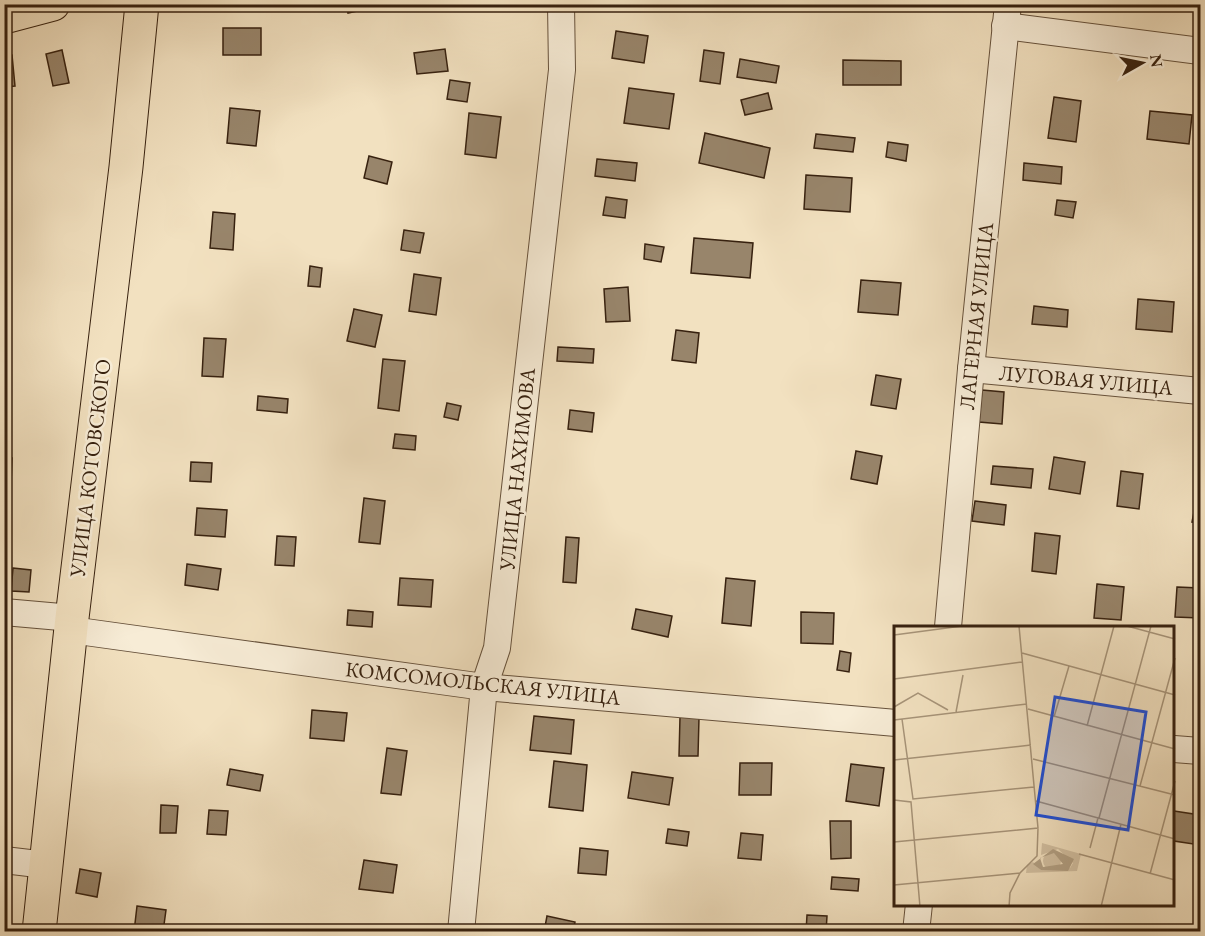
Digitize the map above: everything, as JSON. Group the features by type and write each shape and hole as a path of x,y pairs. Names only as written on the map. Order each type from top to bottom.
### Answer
{"main road":[{"path":"4,17 53,4"},
{"name":"УЛИЦА КОТОВСКОГО","path":"39,932 142,4"}],"street":[{"name":"УЛИЦА НАХИМОВА","path":"461,932 484,687 497,648 562,70 561,4"},
{"path":"1006,15 1200,51"},
{"name":"ЛАГЕРНАЯ УЛИЦА","path":"948,626 1006,15"},
{"name":"ЛУГОВАЯ УЛИЦА","path":"971,369 1200,391"},
{"name":"КОМСОМОЛЬСКАЯ УЛИЦА","path":"4,612 484,687 894,723"},
{"path":"1175,749 1200,751"},
{"path":"4,860 46,865"},
{"path":"916,932 919,906"}],"building":[{"path":"346,4 361,4 362,10 348,13"},
{"path":"744,4 767,4 767,9 744,8"},
{"path":"223,28 261,28 261,55 223,55"},
{"path":"616,31 648,36 644,63 612,58"},
{"path":"445,49 448,71 417,74 414,53"},
{"path":"62,50 69,83 53,86 46,54"},
{"path":"704,50 724,53 720,84 700,81"},
{"path":"12,55 15,86 4,87 4,56"},
{"path":"740,59 779,66 776,83 737,77"},
{"path":"843,60 901,61 901,85 843,85"},
{"path":"450,80 470,83 467,102 447,99"},
{"path":"629,88 674,94 669,129 624,123"},
{"path":"768,93 772,109 745,115 741,100"},
{"path":"1054,97 1081,101 1076,142 1048,138"},
{"path":"230,108 260,111 256,146 227,143"},
{"path":"1150,111 1192,115 1189,144 1147,139"},
{"path":"469,113 501,117 496,158 465,154"},
{"path":"705,133 770,148 764,178 699,163"},
{"path":"816,134 855,138 853,152 814,148"},
{"path":"888,142 908,145 906,161 886,157"},
{"path":"369,156 392,162 387,184 364,178"},
{"path":"597,159 637,163 635,181 595,176"},
{"path":"1024,163 1062,167 1061,184 1023,180"},
{"path":"806,175 852,178 850,212 804,209"},
{"path":"606,197 627,200 625,218 603,215"},
{"path":"1057,200 1076,202 1073,218 1055,215"},
{"path":"213,212 235,214 233,250 210,248"},
{"path":"404,230 424,233 420,253 401,250"},
{"path":"694,238 753,243 750,278 691,273"},
{"path":"645,244 664,247 661,262 644,259"},
{"path":"310,266 322,268 320,287 308,286"},
{"path":"414,274 441,278 436,315 409,311"},
{"path":"861,280 901,283 898,315 858,312"},
{"path":"628,287 630,321 606,322 604,289"},
{"path":"1138,299 1174,302 1172,332 1136,329"},
{"path":"1034,306 1068,310 1067,327 1032,324"},
{"path":"354,309 382,315 375,347 347,341"},
{"path":"676,330 699,333 696,363 672,360"},
{"path":"204,338 226,339 223,377 202,376"},
{"path":"558,347 594,349 593,363 557,361"},
{"path":"383,359 405,361 399,411 378,408"},
{"path":"876,375 901,379 896,409 871,405"},
{"path":"982,390 1004,392 1002,424 979,422"},
{"path":"258,396 288,399 287,413 257,410"},
{"path":"447,403 461,406 458,420 444,417"},
{"path":"570,410 594,413 592,432 568,429"},
{"path":"395,434 416,436 415,450 393,448"},
{"path":"856,451 882,456 877,484 851,479"},
{"path":"1054,457 1085,462 1080,494 1049,489"},
{"path":"4,458 12,458 11,483 4,482"},
{"path":"191,462 212,463 211,482 190,481"},
{"path":"993,466 1033,469 1031,488 991,484"},
{"path":"1121,471 1143,474 1139,509 1117,506"},
{"path":"1197,497 1200,498 1200,523 1192,522"},
{"path":"364,498 385,501 380,544 359,542"},
{"path":"975,501 1006,505 1004,525 972,521"},
{"path":"197,508 227,510 225,537 195,535"},
{"path":"1035,533 1060,536 1056,574 1032,571"},
{"path":"277,536 296,537 294,566 275,565"},
{"path":"566,537 579,538 576,583 563,582"},
{"path":"187,564 221,569 218,590 185,585"},
{"path":"13,568 31,570 29,592 11,591"},
{"path":"400,578 433,580 431,607 398,605"},
{"path":"726,578 755,581 751,626 722,623"},
{"path":"1097,584 1124,587 1121,620 1094,618"},
{"path":"1177,587 1200,588 1200,618 1175,617"},
{"path":"636,609 672,616 668,637 632,629"},
{"path":"348,610 373,612 372,627 347,625"},
{"path":"801,612 834,613 833,644 801,643"},
{"path":"840,651 851,653 849,672 837,670"},
{"path":"4,706 9,706 4,736"},
{"path":"312,710 347,713 344,741 310,738"},
{"path":"534,716 574,720 571,754 530,750"},
{"path":"680,717 699,718 698,756 679,756"},
{"path":"387,748 407,751 401,795 381,793"},
{"path":"554,761 587,765 583,811 549,807"},
{"path":"740,763 772,763 771,795 739,795"},
{"path":"851,764 884,768 879,806 846,801"},
{"path":"230,769 263,775 260,791 227,785"},
{"path":"632,772 673,778 669,805 628,798"},
{"path":"161,805 178,806 176,833 160,833"},
{"path":"209,810 228,811 226,835 207,834"},
{"path":"1175,811 1200,815 1200,845 1175,841"},
{"path":"830,821 851,821 851,858 831,859"},
{"path":"668,829 689,832 687,846 666,843"},
{"path":"741,833 763,835 761,860 738,858"},
{"path":"580,848 608,851 606,875 578,873"},
{"path":"364,860 397,865 393,893 359,889"},
{"path":"80,869 101,873 97,897 76,893"},
{"path":"832,877 859,879 858,891 831,889"},
{"path":"137,906 166,910 163,932 134,932"},
{"path":"807,915 827,916 826,932 806,932"},
{"path":"547,916 575,922 573,932 544,932"}]}
